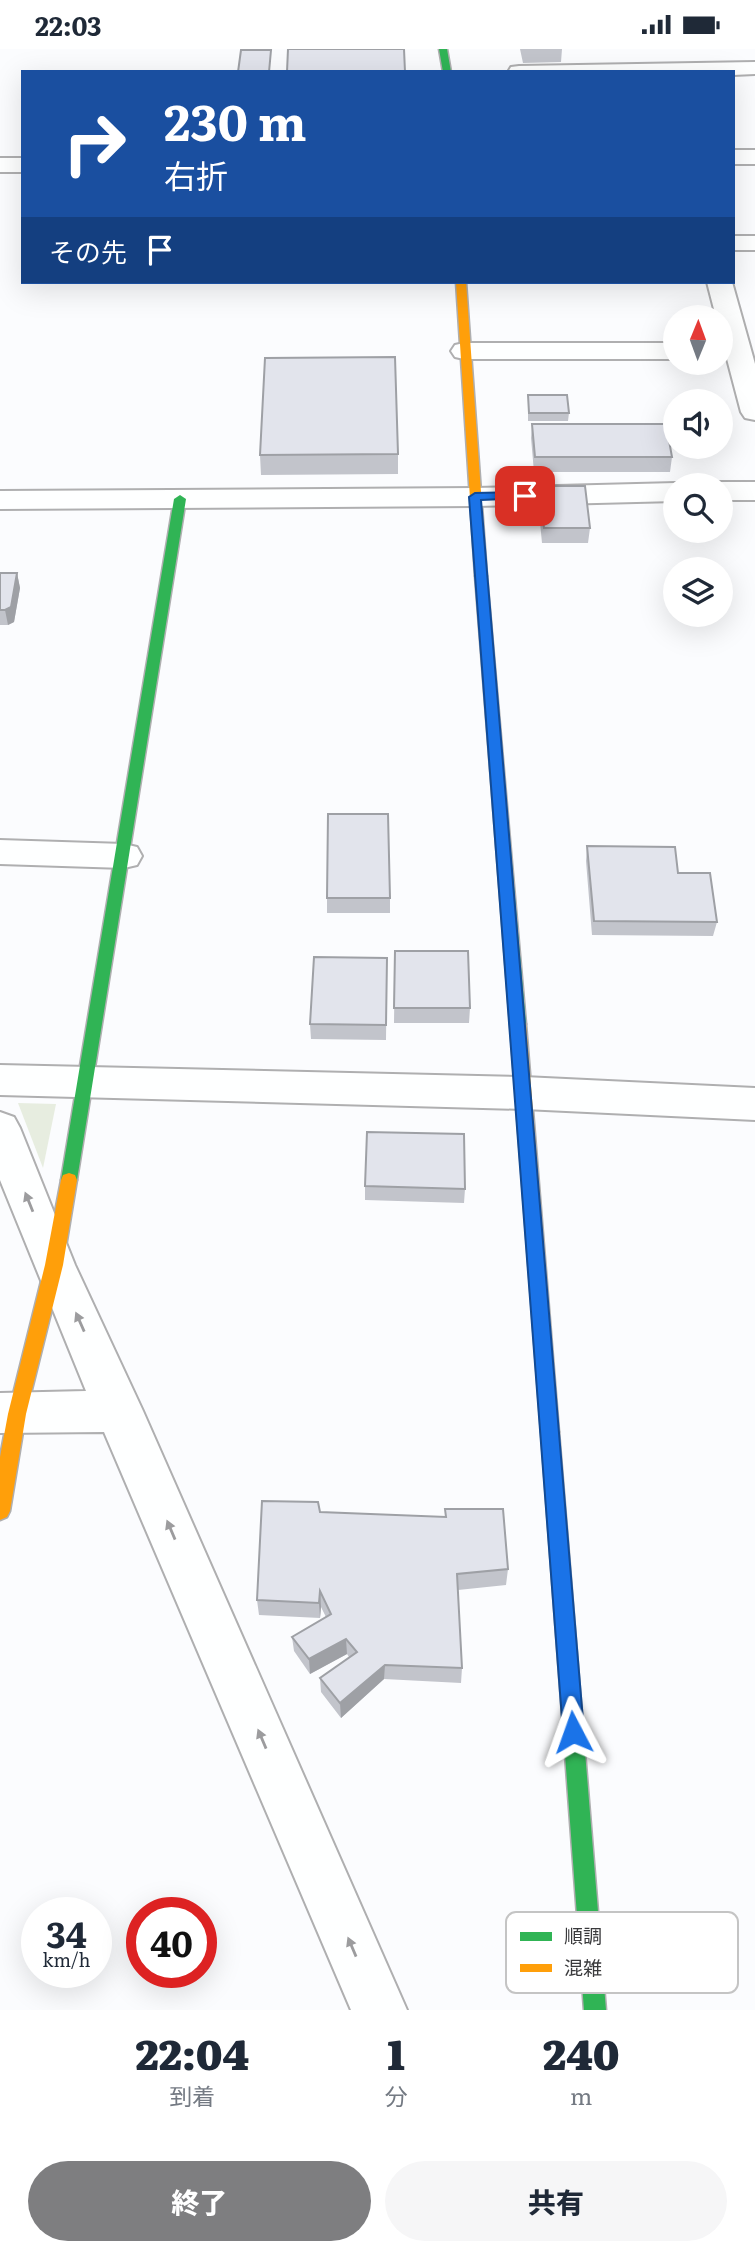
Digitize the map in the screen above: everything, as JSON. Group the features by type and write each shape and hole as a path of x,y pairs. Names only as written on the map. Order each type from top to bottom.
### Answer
{"street":[{"path":"443,49 447,70"},
{"path":"551,70 662,63 755,68"},
{"path":"735,157 755,157"},
{"path":"0,165 21,165"},
{"path":"735,243 755,243"},
{"path":"461,284 475,497 587,1912"},
{"path":"720,284 755,412"},
{"path":"464,351 663,351"},
{"path":"733,491 755,491"},
{"path":"0,493 0,500 475,497 663,492"},
{"path":"0,1511 9,1413 54,1265 87,1082 180,499"},
{"path":"0,852 124,856"},
{"path":"0,1080 524,1093 755,1104"},
{"path":"0,1128 54,1265 120,1411 379,2010"},
{"path":"9,1413 120,1411"}],"shaded area":[{"path":"18,1103 56,1104 43,1168"}],"building":[{"path":"288,49 404,49 405,70 287,70"},
{"path":"241,50 271,50 269,70 238,70"},
{"path":"395,357 398,454 260,455 265,358"},
{"path":"528,395 567,395 569,413 529,413"},
{"path":"532,424 663,424 663,457 535,457"},
{"path":"539,486 585,486 590,528 544,528"},
{"path":"0,573 17,573 11,607 5,610 0,610"},
{"path":"328,814 388,814 390,898 327,898"},
{"path":"587,846 675,847 678,873 710,873 717,922 594,921"},
{"path":"395,951 468,951 470,1008 394,1008"},
{"path":"314,957 387,958 386,1025 310,1024"},
{"path":"367,1132 464,1134 465,1189 365,1186"},
{"path":"262,1501 318,1502 320,1512 446,1517 445,1509 503,1509 508,1569 457,1574 462,1668 385,1665 340,1703 320,1678 357,1652 346,1639 309,1659 292,1637 331,1614 320,1591 319,1603 257,1600"}],"traffic: fast":[{"path":"443,49 447,70"},
{"path":"69,1180 180,499"},
{"path":"481,576 518,1024"},
{"path":"550,1432 587,1912"},
{"path":"594,1993 595,2010"}],"traffic: slow":[{"path":"461,284 481,576"},
{"path":"518,1024 550,1432"},
{"path":"0,1511 17,1414 54,1265 69,1180"}],"route":[{"path":"525,496 475,497 573,1732"}]}
